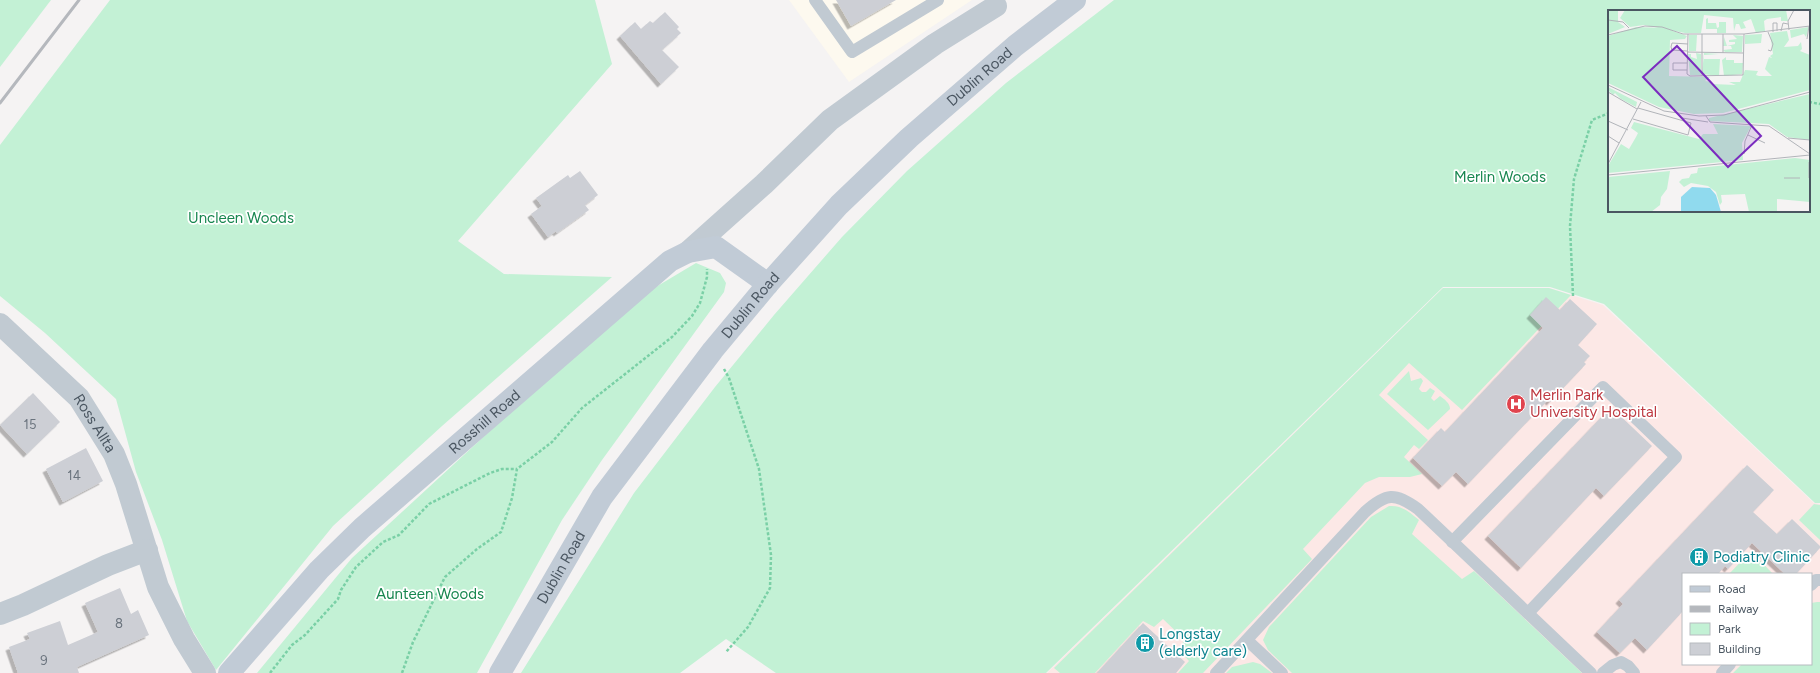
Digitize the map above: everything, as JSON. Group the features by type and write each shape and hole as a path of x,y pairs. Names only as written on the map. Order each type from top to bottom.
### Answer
{"main road":[{"name":"Dublin Road","path":"500,673 602,497 713,350 768,284 839,206 909,138 1015,46 1075,0"},
{"path":"699,250 716,247 768,284"},
{"name":"Rosshill Road","path":"229,673 319,570 362,528 670,261 699,250"}],"street":[{"path":"699,250 830,120 935,44 996,6"},
{"name":"Ross Allta","path":"0,324 79,398 114,454 126,484 158,587 184,639 205,673"},
{"path":"0,614 23,605 108,565 147,550"}],"lane":[{"path":"815,0 852,52 938,0"},
{"path":"1452,542 1603,387 1676,457 1528,613"},
{"path":"1216,673 1376,502 1388,497 1398,497 1407,501 1452,542 1591,673"},
{"path":"1247,640 1282,673"},
{"path":"1603,673 1613,665 1621,662 1628,666 1634,673"},
{"path":"1722,673 1729,665"}],"path":[{"path":"1810,102 1820,104"},
{"path":"1573,296 1570,226 1574,178 1592,120 1608,113"},
{"path":"270,673 292,645 305,635 338,599 345,582 362,560 383,542 399,535 429,504 490,473 502,469 517,468 552,442 582,408 672,337 692,316 700,303 705,283 699,250"},
{"path":"713,350 729,378 759,469 771,555 770,588 748,627 726,652"},
{"path":"402,673 413,642 445,577 501,532 512,498 517,468"}],"shaded area":[{"path":"789,0 972,0 849,82"},
{"name":"Merlin Park University Hospital","path":"1443,288 1549,288 1603,305 1814,503 1820,504 1820,673 1047,673"}],"green space":[{"path":"0,0 51,0 0,67"},
{"name":"Uncleen Woods","path":"110,0 595,0 612,64 458,241 504,274 612,277 442,426 333,526 216,670 187,621 162,540 136,472 116,399 45,333 0,296 0,145"},
{"name":"Merlin Woods","path":"1114,0 1820,0 1820,503 1815,503 1604,304 1550,287 1443,287 1046,673 776,673 726,639 680,673 521,673 634,493 715,387 774,315 842,237 907,171 1006,83"},
{"name":"Aunteen Woods","path":"696,263 720,273 726,283 724,292 602,460 562,520 477,673 257,673 352,558 629,303"},
{"path":"1443,288 1549,288 1571,295 1462,410 1409,363 1379,395 1428,440 1419,449 1414,445 1404,457 1422,474 1410,477 1379,477 1365,483 1303,549 1312,559 1203,673 1178,673 1189,661 1180,651 1184,639 1163,619 1154,627 1143,621 1095,673 1060,673 1054,668"},
{"path":"1409,371 1411,381 1421,378 1423,381 1419,389 1422,392 1426,392 1430,388 1435,391 1431,398 1434,401 1440,396 1450,407 1450,409 1428,430 1387,394"},
{"path":"1814,504 1820,505 1820,540 1799,520"},
{"path":"1389,506 1402,508 1419,520 1412,534 1462,579 1474,571 1582,673 1292,673 1268,650 1263,640 1269,627 1371,517"},
{"path":"1751,551 1772,573 1730,573"},
{"path":"1820,602 1820,673 1733,673 1741,665 1812,665 1812,603"},
{"path":"1253,662 1260,664 1272,673 1226,673 1232,667"}],"building":[{"path":"836,0 896,0 851,26"},
{"path":"665,12 679,27 677,29 681,33 662,50 679,67 661,84 620,36 635,22 641,29 650,21 653,23"},
{"path":"580,171 598,195 585,205 589,210 557,233 556,231 548,237 531,214 542,206 536,198 568,175 570,178"},
{"path":"1546,297 1560,310 1570,299 1597,324 1578,345 1590,356 1584,362 1586,364 1550,402 1548,400 1468,484 1456,472 1442,486 1413,458 1441,428 1445,432 1543,328 1530,315"},
{"path":"33,393 60,422 27,454 0,425"},
{"path":"1611,407 1652,446 1604,496 1596,488 1521,568 1488,536"},
{"path":"86,448 103,481 63,502 46,469"},
{"name":"Podiatry Clinic","path":"1747,465 1774,490 1753,512 1777,534 1792,519 1820,546 1820,548 1797,573 1784,573 1752,543 1728,569 1725,566 1719,573 1682,573 1682,612 1647,650 1635,638 1620,653 1597,632 1623,604 1619,600"},
{"path":"120,588 131,614 138,610 149,635 77,667 79,673 18,673 9,647 30,639 27,633 60,621 68,645 98,632 85,603"},
{"name":"Longstay (elderly care)","path":"1143,623 1185,662 1176,673 1097,673"}],"railway":[{"path":"0,103 79,0"}],"place":[{"name":"Merlin Park University Hospital","path":"1516,404"},
{"name":"Podiatry Clinic","path":"1699,557"},
{"name":"Longstay (elderly care)","path":"1145,643"}]}
